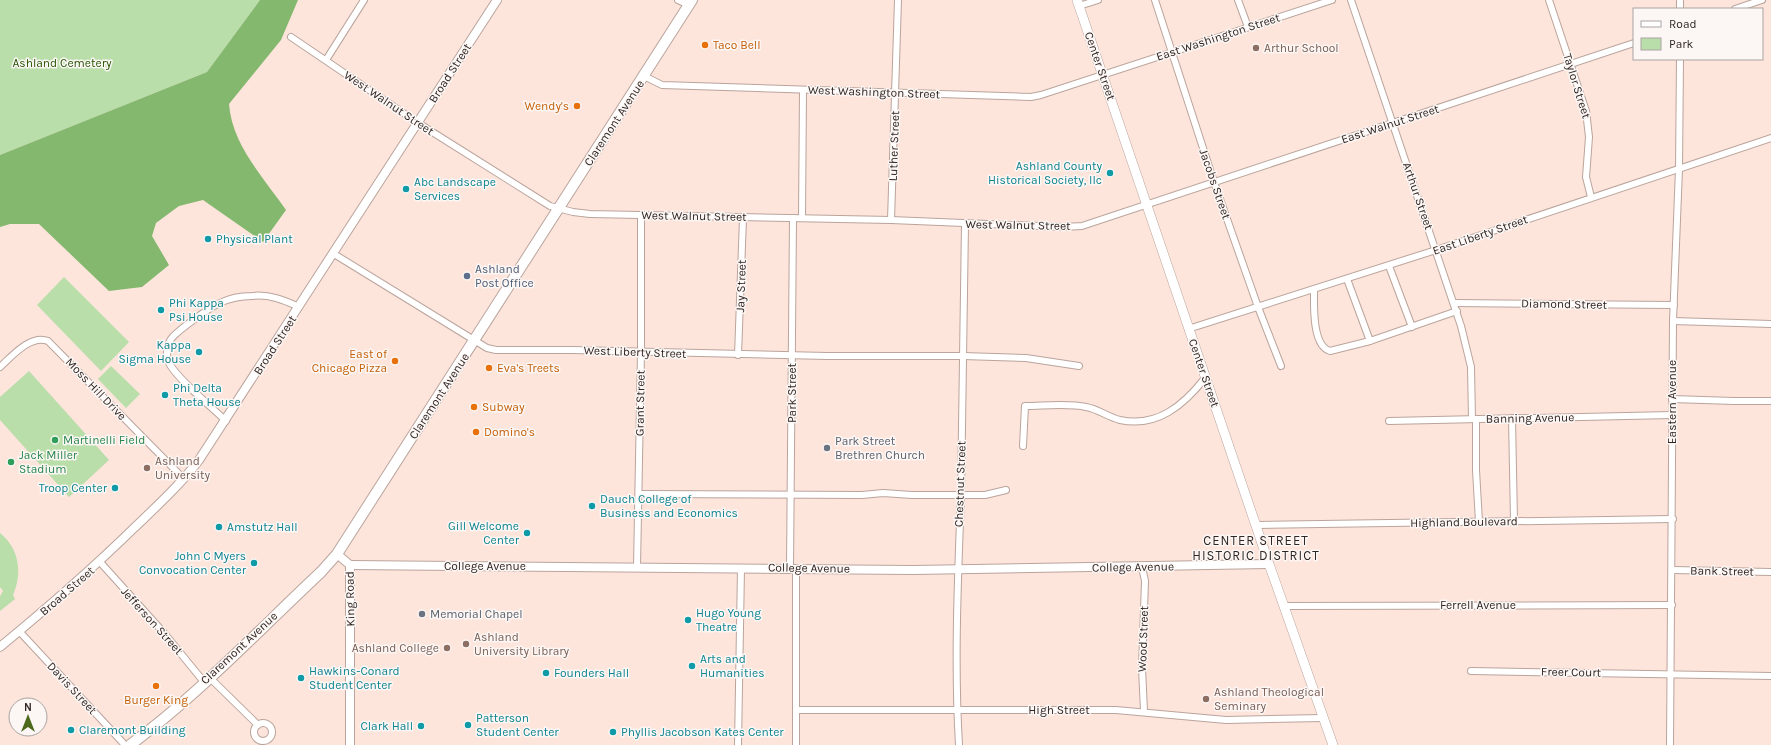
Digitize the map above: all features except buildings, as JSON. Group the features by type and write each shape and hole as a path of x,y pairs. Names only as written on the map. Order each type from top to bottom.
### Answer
{"main road":[{"name":"Claremont Avenue","path":"130,745 206,680 321,572 337,554 690,3"},
{"name":"Center Street","path":"1078,3 1188,329 1322,718 1333,745"}],"street":[{"path":"326,60 364,0"},
{"name":"Broad Street","path":"0,647 60,598 100,562 184,479 226,421 497,0"},
{"path":"678,0 690,3"},
{"name":"Luther Street","path":"891,220 898,0"},
{"path":"1078,3 1098,0"},
{"name":"Jacobs Street","path":"1155,0 1214,182 1258,307 1281,366"},
{"path":"1238,0 1248,27"},
{"name":"East Washington Street","path":"1103,75 1332,0"},
{"name":"Arthur Street","path":"1351,0 1457,310 1471,367 1479,522"},
{"name":"Taylor Street","path":"1549,0 1571,64 1588,122 1589,144 1586,177 1591,197"},
{"path":"1738,8 1762,0"},
{"name":"West Walnut Street","path":"291,37 418,123 550,206 573,212 743,218 891,220 1063,227 1082,226 1146,205"},
{"name":"East Walnut Street","path":"1146,205 1633,43"},
{"name":"Eastern Avenue","path":"1670,745 1673,570 1672,321 1674,305 1679,169 1680,60"},
{"name":"West Washington Street","path":"644,76 662,85 1031,97 1103,75"},
{"path":"802,218 803,90"},
{"name":"East Liberty Street","path":"1188,329 1389,266 1591,197 1771,138"},
{"name":"Grant Street","path":"637,567 641,352 641,215"},
{"name":"Jay Street","path":"738,355 743,218"},
{"name":"Park Street","path":"793,218 791,495 796,745"},
{"name":"Chestnut Street","path":"958,745 957,569 961,494 965,224"},
{"name":"West Liberty Street","path":"334,254 487,348 496,350 792,356 962,356 1026,358 1079,366"},
{"path":"1389,266 1412,327"},
{"path":"1347,279 1370,341"},
{"path":"1314,290 1318,340 1324,348 1330,351 1339,350 1370,341 1457,310"},
{"path":"226,421 172,368 167,354 172,339 180,330 218,303 232,298 254,295 267,296 283,300 299,307"},
{"name":"Diamond Street","path":"1454,303 1674,305"},
{"path":"1672,321 1771,324"},
{"name":"Moss Hill Drive","path":"0,367 33,341 40,339 48,341 184,479"},
{"path":"1023,446 1025,406 1084,406 1097,410 1111,418 1136,421 1154,418 1178,408 1205,378"},
{"path":"1672,399 1734,402 1771,401"},
{"name":"Banning Avenue","path":"1389,421 1672,415"},
{"path":"1512,418 1514,521"},
{"path":"639,494 862,495 883,493 912,495 991,495 1006,490"},
{"name":"Highland Boulevard","path":"1256,525 1673,519"},
{"name":"King Road","path":"337,554 350,565 350,745"},
{"name":"Jefferson Street","path":"100,562 206,680 258,725"},
{"name":"College Avenue","path":"350,565 957,569 1269,564"},
{"name":"Wood Street","path":"1142,567 1145,581 1142,668 1144,711"},
{"path":"738,745 741,568"},
{"name":"Bank Street","path":"1673,570 1771,572"},
{"name":"Ferrell Avenue","path":"1284,606 1672,605"},
{"name":"Davis Street","path":"19,631 125,745"},
{"name":"Freer Court","path":"1471,671 1771,676"},
{"name":"High Street","path":"796,710 957,709 1144,711 1226,720 1322,718"}],"green space":[{"name":"Ashland Cemetery","path":"0,0 260,0 207,72 0,155"},
{"path":"260,0 298,0 281,40 229,104 231,119 243,147 250,160 286,210 263,242 203,200 179,206 156,223 152,236 169,265 142,287 109,291 39,224 10,224 0,227 0,155 207,72"},
{"path":"64,277 129,342 101,371 37,305"},
{"path":"111,366 140,394 126,408 98,379"},
{"name":"Martinelli Field","path":"29,371 109,460 69,497 0,420 0,397"},
{"path":"0,533 15,553 18,578 13,595 15,599 0,611 0,596 3,591 0,587"}],"place":[{"name":"Taco Bell","path":"705,45"},
{"name":"Arthur School","path":"1256,48"},
{"name":"Wendy's","path":"577,106"},
{"name":"Ashland County Historical Society, llc","path":"1110,173"},
{"name":"Abc Landscape Services","path":"406,189"},
{"name":"Physical Plant","path":"208,239"},
{"name":"Ashland Post Office","path":"467,276"},
{"name":"Phi Kappa Psi House","path":"161,310"},
{"name":"Kappa Sigma House","path":"199,352"},
{"name":"East of Chicago Pizza","path":"395,361"},
{"name":"Eva's Treets","path":"489,368"},
{"name":"Phi Delta Theta House","path":"165,395"},
{"name":"Subway","path":"474,407"},
{"name":"Domino's","path":"476,432"},
{"name":"Martinelli Field","path":"55,440"},
{"name":"Park Street Brethren Church","path":"827,448"},
{"name":"Jack Miller Stadium","path":"11,462"},
{"name":"Ashland University","path":"147,468"},
{"name":"Troop Center","path":"115,488"},
{"name":"Dauch College of Business and Economics","path":"592,506"},
{"name":"Amstutz Hall","path":"219,527"},
{"name":"Gill Welcome Center","path":"527,533"},
{"name":"John C Myers Convocation Center","path":"254,563"},
{"name":"Memorial Chapel","path":"422,614"},
{"name":"Hugo Young Theatre","path":"688,620"},
{"name":"Ashland University Library","path":"466,644"},
{"name":"Ashland College","path":"447,648"},
{"name":"Arts and Humanities","path":"692,666"},
{"name":"Founders Hall","path":"546,673"},
{"name":"Hawkins-Conard Student Center","path":"301,678"},
{"name":"Burger King","path":"156,686"},
{"name":"Ashland Theological Seminary","path":"1206,699"},
{"name":"Patterson Student Center","path":"468,725"},
{"name":"Clark Hall","path":"421,726"},
{"name":"Claremont Building","path":"71,730"},
{"name":"Phyllis Jacobson Kates Center","path":"613,732"}],"district":[{"name":"CENTER STREET HISTORIC DISTRICT","path":"1256,548"}]}
